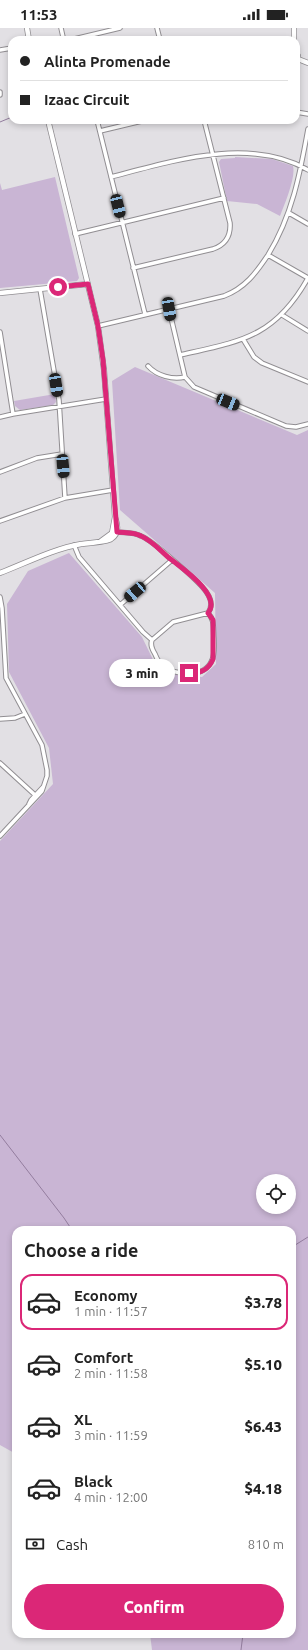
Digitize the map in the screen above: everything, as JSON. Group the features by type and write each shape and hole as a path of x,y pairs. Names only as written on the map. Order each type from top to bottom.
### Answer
{"street":[{"path":"85,36 120,28"},
{"path":"49,124 98,326 103,360 115,518 112,533 101,541"},
{"path":"98,124 145,314"},
{"path":"100,132 131,124"},
{"path":"133,268 213,249 221,245 228,238 230,228 224,198 205,124"},
{"path":"98,326 224,296 237,290 253,276 268,255 289,213 302,166 308,129"},
{"path":"111,177 182,160 234,154 282,158 308,170"},
{"path":"75,234 224,198"},
{"path":"289,213 308,224"},
{"path":"180,354 243,339 265,328 282,316 308,278 268,255"},
{"path":"0,292 88,284"},
{"path":"40,289 59,406 65,498"},
{"path":"169,309 186,377 190,384 199,390 286,426 296,427 308,424"},
{"path":"282,316 308,331"},
{"path":"0,332 14,414"},
{"path":"243,339 254,357 262,363 308,382"},
{"path":"148,366 152,370 172,378 186,377"},
{"path":"0,418 14,414 106,399"},
{"path":"0,472 37,458 62,454"},
{"path":"0,521 65,498 113,490"},
{"path":"0,573 74,545 101,541 106,542 111,540 117,532 117,522 115,518"},
{"path":"117,532 141,536 199,583 206,592 211,603 211,608 208,613 173,622 152,640 152,648 159,662 165,667 189,673 202,671 210,664 214,656 213,620 208,613"},
{"path":"74,545 79,557 142,632 152,640"},
{"path":"120,605 172,560"},
{"path":"0,598 5,672 8,684 44,751 47,776 42,791 0,836"},
{"path":"0,673 5,672"},
{"path":"0,719 18,718 25,714"},
{"path":"0,763 35,795"},
{"path":"29,804 35,795 44,787"},
{"path":"0,826 5,830"}],"shaded area":[{"path":"235,157 272,159 293,166 294,171 292,183 280,216 257,204 227,201 219,162 221,159"},
{"path":"55,177 79,278 77,281 0,288 0,183 2,190"},
{"path":"135,367 297,435 308,430 308,1650 152,1650 150,1638 296,1638 296,1226 12,1226 12,1452 0,1445 0,841 53,784 49,748 9,672 7,604 28,571 69,553 142,637 159,672 202,677 216,664 215,593 120,510 112,381"},
{"path":"55,394 56,402 53,405 20,410 15,406 14,401"}],"waterway":[{"path":"0,122 8,119"},
{"path":"0,1135 69,1226"},
{"path":"296,1244 308,1237"},
{"path":"241,1650 242,1638"}],"route":[{"path":"58,287 88,284 98,326 103,360 115,518 118,529 117,532 135,534 147,539 202,585 211,600 212,606 208,613 213,620 214,656 207,668 197,673 189,673"}]}
